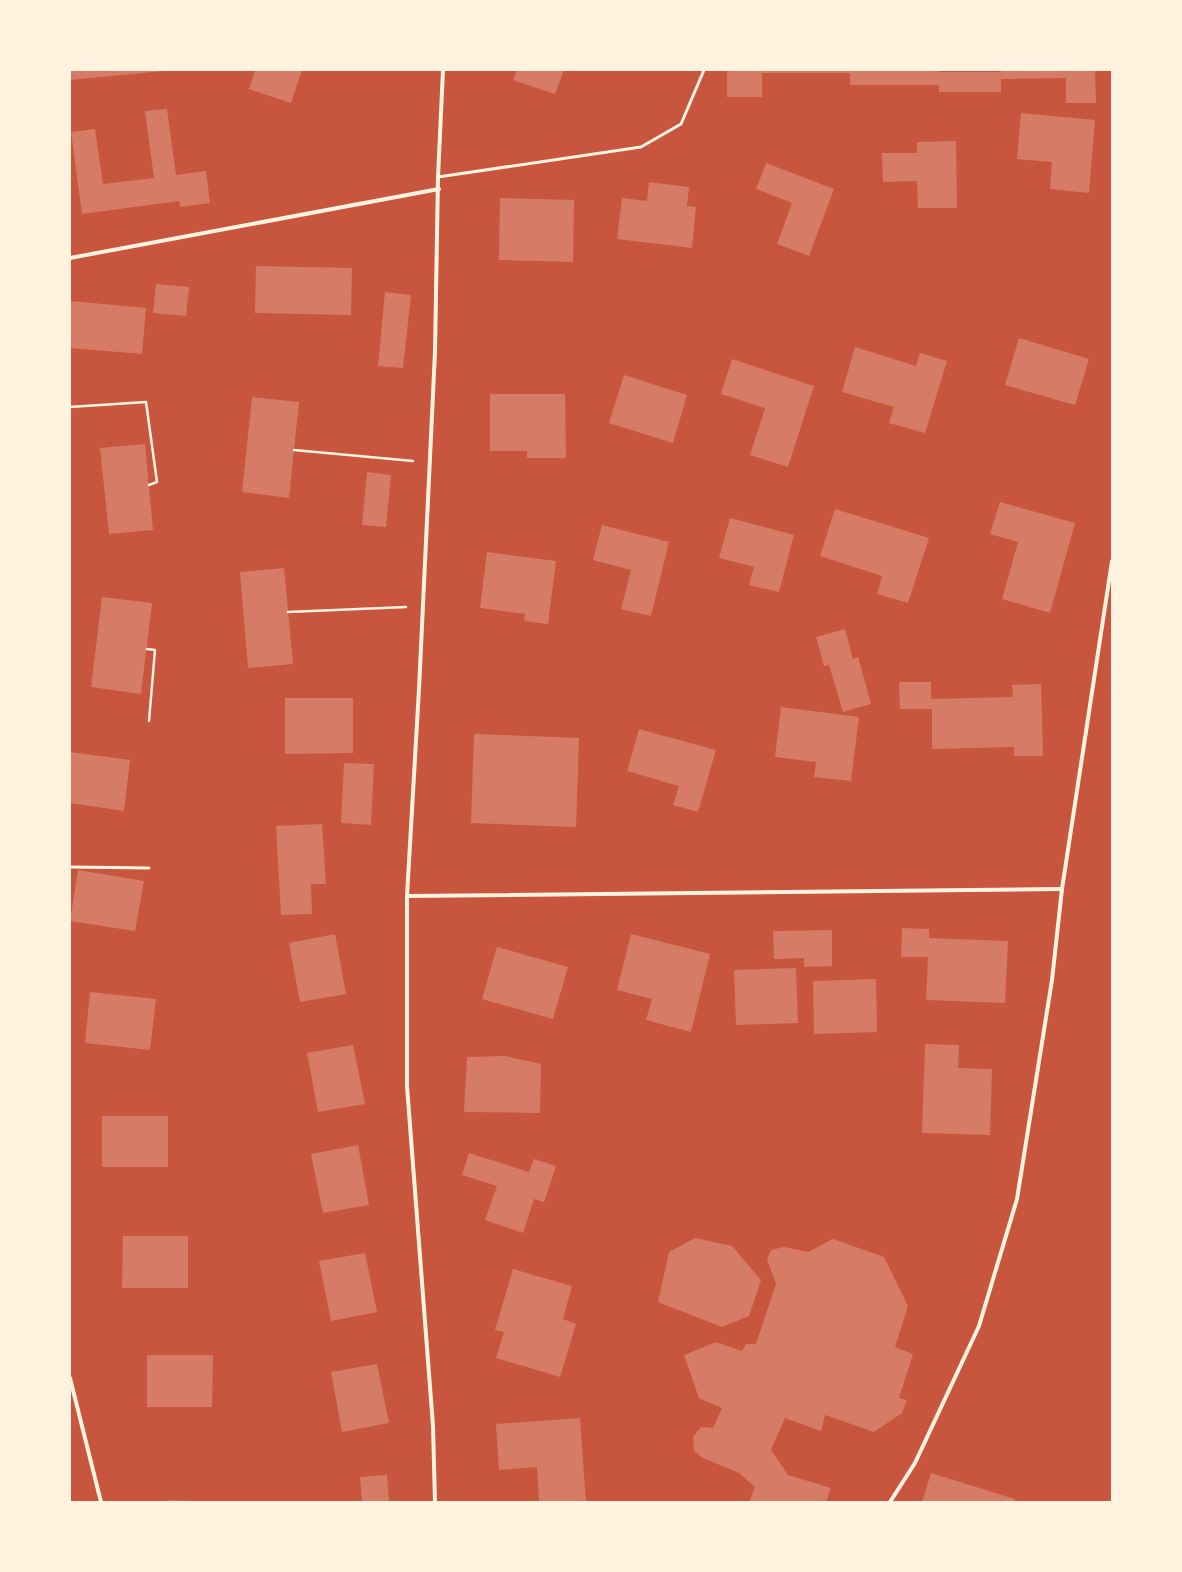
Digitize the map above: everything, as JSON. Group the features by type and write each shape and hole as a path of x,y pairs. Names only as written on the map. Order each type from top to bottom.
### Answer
{"street":[{"path":"435,1502 433,1426 407,1086 407,896 435,352 438,177 443,70"},
{"path":"70,258 438,189"},
{"path":"890,1502 915,1463 979,1326 1017,1200 1052,980 1062,889 1112,561"},
{"path":"407,896 1062,889"},
{"path":"70,1378 101,1502"}],"lane":[{"path":"438,177 641,148 681,124 704,70"},
{"path":"70,867 149,868"}],"path":[{"path":"70,407 146,402 157,482 149,485"},
{"path":"294,450 429,463"},
{"path":"288,612 423,607"},
{"path":"147,649 155,650 149,721"}],"building":[{"path":"70,70 164,70 164,71 70,80"},
{"path":"255,70 302,70 291,103 249,89"},
{"path":"517,70 564,70 555,94 513,80"},
{"path":"727,70 939,70 939,72 1001,72 1001,70 1095,70 1096,103 1066,103 1066,78 1001,79 1001,92 939,92 939,85 850,85 850,73 762,73 762,97 727,97"},
{"path":"167,109 176,175 206,171 210,203 180,207 179,201 82,214 71,132 95,129 103,184 154,178 145,111"},
{"path":"1021,113 1095,120 1089,193 1050,189 1052,162 1017,159"},
{"path":"956,141 957,208 918,208 917,181 883,182 882,153 917,153 917,142"},
{"path":"766,163 834,189 809,256 777,244 792,203 756,189"},
{"path":"649,182 689,187 687,206 696,207 692,248 617,239 622,198 647,201"},
{"path":"500,198 574,200 573,262 499,260"},
{"path":"256,266 352,268 351,315 255,313"},
{"path":"156,284 189,287 186,316 153,313"},
{"path":"385,292 411,295 403,368 378,366"},
{"path":"70,301 146,308 142,354 70,348"},
{"path":"1019,338 1089,359 1075,405 1005,385"},
{"path":"855,347 916,366 920,353 947,361 925,433 889,423 894,407 842,392"},
{"path":"732,359 814,386 788,467 750,455 765,408 721,394"},
{"path":"624,375 687,395 673,443 609,423"},
{"path":"490,394 565,394 566,458 527,458 527,451 490,451"},
{"path":"252,397 299,402 289,498 242,492"},
{"path":"145,444 153,530 109,534 100,448"},
{"path":"367,472 391,475 386,527 362,525"},
{"path":"1000,502 1075,523 1050,613 1002,599 1018,542 990,534"},
{"path":"835,509 929,538 908,603 877,594 882,576 820,556"},
{"path":"730,518 794,535 779,592 749,585 754,567 719,558"},
{"path":"602,525 669,542 651,616 621,609 631,570 593,560"},
{"path":"487,552 556,561 548,624 524,621 525,614 480,608"},
{"path":"284,568 293,664 248,668 240,572"},
{"path":"102,597 152,603 141,694 91,687"},
{"path":"845,629 853,659 858,657 871,704 843,712 829,665 824,666 816,637"},
{"path":"899,682 931,682 931,699 1013,697 1012,685 1041,684 1043,756 1014,756 1014,747 932,749 932,709 900,709"},
{"path":"285,698 353,698 353,753 285,754"},
{"path":"781,707 859,717 851,781 814,777 816,762 775,757"},
{"path":"639,729 716,750 698,812 673,805 679,786 627,771"},
{"path":"474,734 579,738 576,827 471,823"},
{"path":"70,752 130,760 124,811 70,803"},
{"path":"344,763 374,764 371,825 341,823"},
{"path":"322,824 326,884 311,884 312,914 281,915 276,826"},
{"path":"78,870 144,881 135,931 70,921"},
{"path":"902,928 929,929 929,938 1008,941 1005,1003 926,1000 928,957 901,957"},
{"path":"832,930 832,966 804,967 804,958 774,959 773,931"},
{"path":"335,934 346,994 300,1002 289,943"},
{"path":"631,934 710,954 691,1032 646,1020 652,999 617,990"},
{"path":"497,947 568,967 553,1019 482,999"},
{"path":"796,968 798,1023 736,1025 734,970"},
{"path":"876,979 877,1032 814,1034 813,981"},
{"path":"90,992 156,999 150,1050 85,1043"},
{"path":"925,1044 959,1045 958,1068 992,1069 990,1135 922,1133"},
{"path":"353,1045 365,1104 318,1112 307,1053"},
{"path":"505,1056 541,1064 540,1113 464,1112 467,1057"},
{"path":"102,1116 168,1116 168,1167 102,1167"},
{"path":"358,1145 369,1205 323,1213 311,1154"},
{"path":"469,1153 529,1172 534,1159 556,1166 544,1202 534,1199 523,1233 485,1220 497,1186 462,1175"},
{"path":"123,1236 188,1236 188,1288 122,1288"},
{"path":"695,1238 732,1246 761,1280 749,1316 722,1327 658,1302 669,1252"},
{"path":"833,1239 884,1257 908,1306 895,1347 913,1354 899,1398 907,1400 902,1413 874,1432 825,1415 821,1431 785,1418 771,1450 788,1475 831,1488 826,1502 749,1502 755,1487 739,1473 703,1458 694,1451 693,1437 701,1427 713,1428 722,1408 699,1398 684,1355 716,1342 742,1351 746,1344 756,1344 776,1284 767,1259 771,1250 784,1247 808,1252"},
{"path":"365,1253 377,1312 331,1321 319,1261"},
{"path":"513,1269 572,1286 563,1319 576,1324 560,1377 496,1358 504,1332 495,1330"},
{"path":"147,1355 213,1355 212,1407 147,1407"},
{"path":"377,1364 389,1423 342,1432 331,1372"},
{"path":"580,1418 586,1502 539,1502 537,1467 499,1470 496,1424"},
{"path":"931,1473 1015,1499 1014,1502 922,1502"},
{"path":"387,1475 389,1502 362,1502 360,1477"},
{"path":"167,1500 195,1501 195,1502 167,1502"}]}
